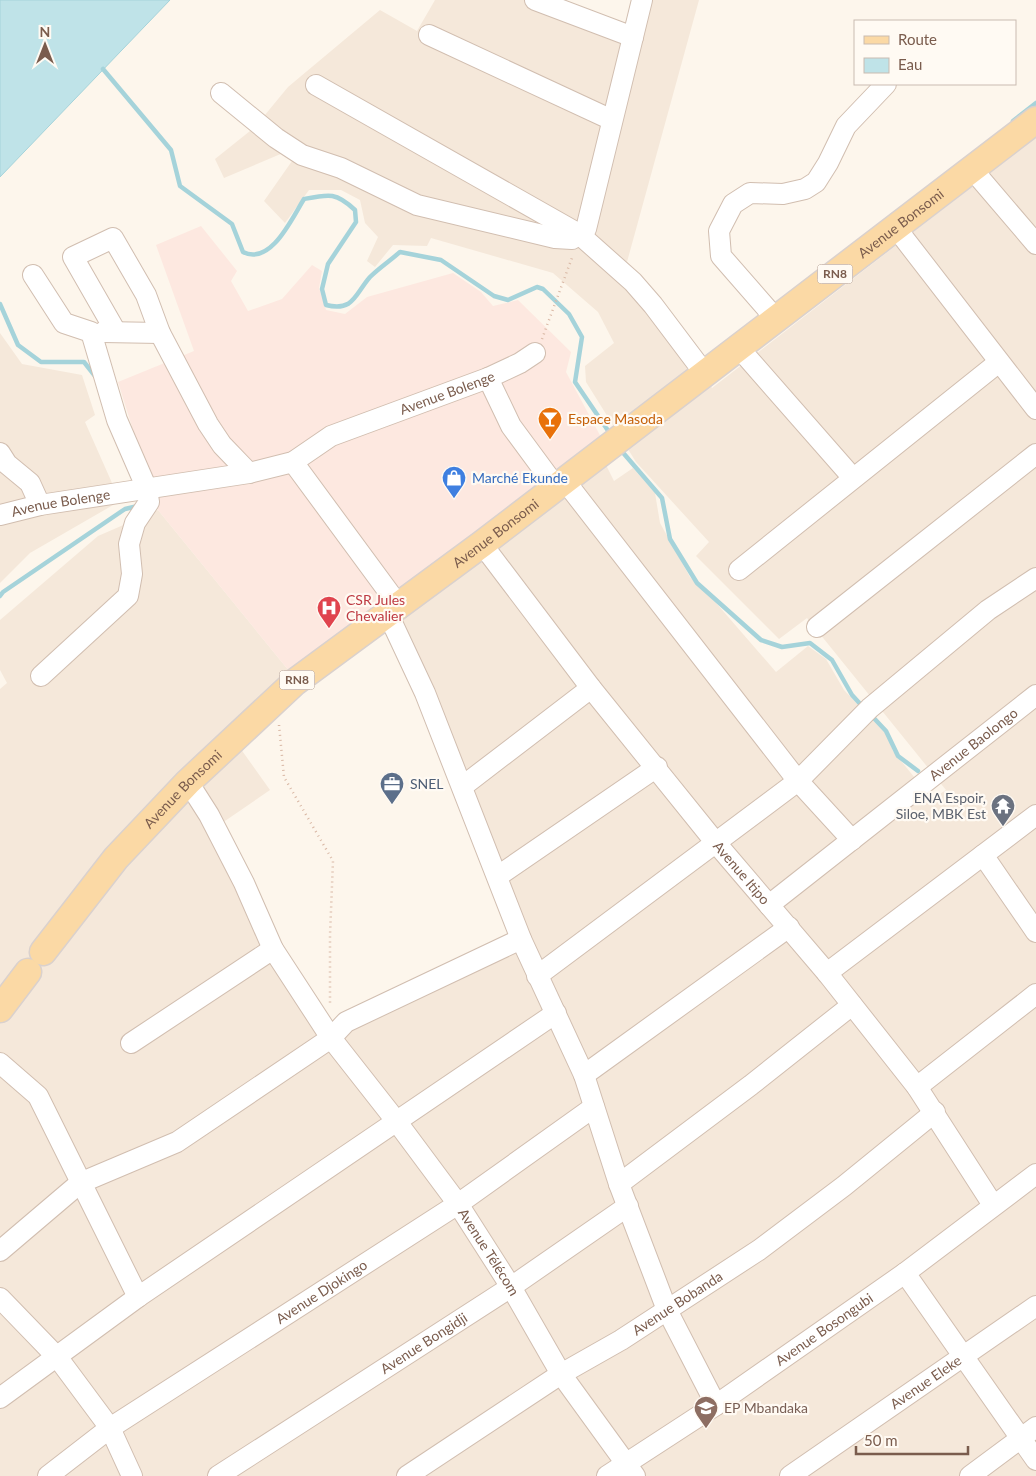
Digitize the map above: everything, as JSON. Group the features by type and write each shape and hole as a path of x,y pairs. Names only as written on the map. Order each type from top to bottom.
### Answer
{"main road":[{"name":"Avenue Bonsomi","path":"43,952 116,858 188,782 277,698 561,484 1036,120"},
{"path":"0,1008 28,972"}],"street":[{"path":"535,0 632,37"},
{"path":"221,93 276,138 302,155 340,168 417,205 555,238 572,239 586,229 642,0"},
{"path":"429,35 612,120"},
{"path":"316,85 579,234 633,282 653,305 705,374"},
{"path":"776,319 721,256 719,231 733,204 750,193 783,194 805,190 816,182 828,163 846,126 885,85"},
{"path":"972,169 1036,244"},
{"path":"896,228 1036,409"},
{"path":"116,332 73,257 114,238 146,295 160,333 208,424 222,445 249,473"},
{"path":"33,275 64,323 92,332 160,333"},
{"path":"41,676 128,596 132,574 129,544 135,523 149,502 146,489 118,420 92,332"},
{"path":"739,348 853,478"},
{"name":"Avenue Bolenge","path":"0,515 40,505 249,473 293,462 331,436 488,378 520,363 535,353"},
{"path":"739,570 999,362"},
{"path":"488,378 510,426 561,484 798,781 852,840"},
{"path":"0,453 7,464 30,483 40,505"},
{"path":"817,626 1036,454"},
{"path":"293,462 393,610 521,939 584,1075 619,1184 667,1310 716,1405"},
{"name":"Avenue Itipo","path":"482,544 591,688 716,843 827,973 916,1087 993,1205"},
{"path":"537,976 798,781 870,708 988,610 1036,578"},
{"path":"463,786 591,688"},
{"name":"Avenue Baolongo","path":"769,905 1036,695"},
{"path":"498,876 656,767"},
{"name":"Avenue Télécom","path":"188,782 209,815 244,883 273,949 331,1038 458,1204 511,1287 561,1374 630,1470"},
{"path":"827,973 1036,815"},
{"path":"983,855 1036,932"},
{"path":"584,1075 789,927"},
{"path":"0,1251 80,1182 177,1142 331,1038 346,1022 521,939"},
{"path":"131,1043 273,949"},
{"path":"916,1087 1036,994"},
{"path":"619,1184 751,1085 852,1005"},
{"path":"0,1398 58,1358 138,1297 556,1013"},
{"path":"0,1062 38,1096 138,1297"},
{"name":"Avenue Djokingo","path":"48,1476 110,1428 458,1204 594,1107"},
{"name":"Avenue Bobanda","path":"407,1476 561,1374 621,1340 759,1250 844,1186 934,1112"},
{"name":"Avenue Bosongubi","path":"607,1476 630,1470 716,1405 905,1272 1036,1174"},
{"name":"Avenue Bongidji","path":"218,1476 511,1287 628,1206"},
{"path":"905,1272 963,1358 1029,1433 1036,1460"},
{"path":"0,1298 58,1358 110,1428 132,1476"},
{"name":"Avenue Eleke","path":"790,1476 1036,1306"},
{"path":"970,1476 1029,1433"}],"path":[{"path":"535,353 548,327 579,234"},
{"path":"277,698 284,777 333,861 330,935 331,1038"}],"shaded area":[{"path":"435,0 547,0 628,27 635,0 699,0 627,262 676,319 712,388 1036,137 1036,1476 0,1476 0,689 7,683 0,670 0,620 98,536 158,510 294,677 228,731 270,790 222,823 324,1028 525,934 391,601 602,439 606,465 614,481 633,468 655,493 660,523 690,577 717,604 776,672 808,646 826,659 844,690 887,735 893,751 932,799 946,790 807,618 779,639 696,556 709,542 636,462 586,382 585,366 614,343 598,312 553,273 431,238 427,246 393,245 375,267 367,261 378,237 365,223 360,200 341,190 309,190 285,223 264,201 292,161 283,153 224,178 215,159 255,127 288,87 380,10 417,31"},
{"path":"201,226 237,271 231,281 248,311 282,299 312,265 322,271 319,288 326,310 345,314 367,297 453,273 481,292 493,306 518,300 571,352 566,372 602,439 294,677 158,510 118,382 194,351 156,245"},
{"path":"0,333 22,364 82,375 95,415 85,422 120,501 30,553 0,583"}],"water":[{"path":"0,0 170,0 0,177"}],"waterway":[{"path":"103,69 171,150 180,186 232,224 243,252 253,255 263,252 271,246 280,238 304,199 320,196 337,197 355,210 356,222 328,264 322,289 326,305 335,307 348,304 370,277 400,252 441,260 494,296 508,300 537,287 543,289 569,314 582,337 575,382 611,435"},
{"path":"1013,121 1036,103"},
{"path":"0,304 18,345 41,362 84,362 95,376"},
{"path":"619,448 662,498 670,539 697,583 761,640 782,647 810,643 832,660 852,695 863,707"},
{"path":"0,596 3,592 125,509 138,506"},
{"path":"870,714 886,731 898,756 918,771"}],"place":[{"name":"Espace Masoda","path":"550,440"},
{"name":"Marché Ekunde","path":"454,499"},
{"name":"CSR Jules Chevalier","path":"329,629"},
{"name":"SNEL","path":"392,805"},
{"name":"ENA Espoir, Siloe, MBK Est","path":"1003,827"},
{"name":"EP Mbandaka","path":"706,1429"}]}
